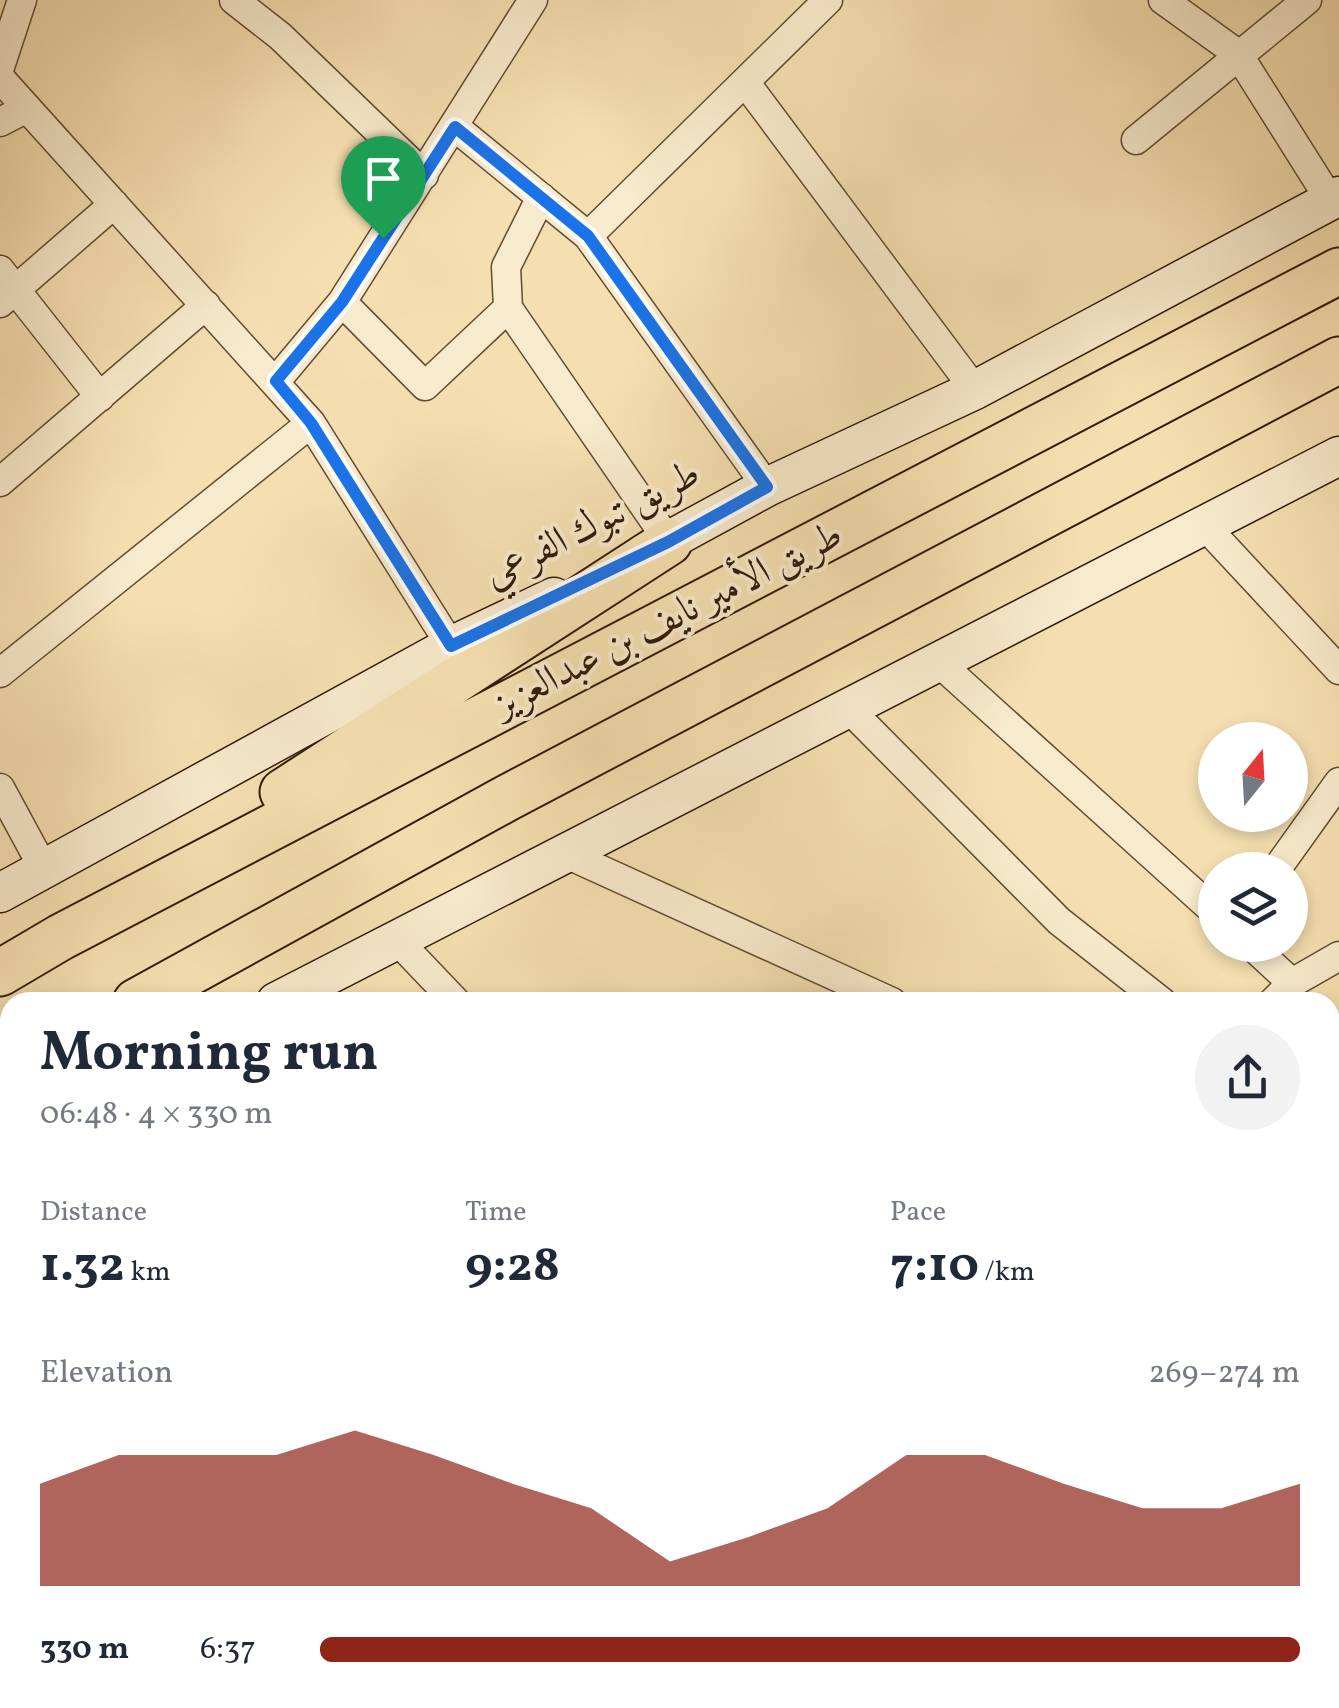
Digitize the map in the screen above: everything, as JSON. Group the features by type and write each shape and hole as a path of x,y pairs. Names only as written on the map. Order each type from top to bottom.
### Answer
{"highway":[{"name":"طريق الأمير نايف بن عبدالعزيز","path":"0,973 61,936 1339,271"},
{"name":"طريق الأمير نايف بن عبدالعزيز","path":"154,992 506,798 1339,360"},
{"path":"0,964 61,936 668,542"}],"main road":[{"name":"طريق تبوك الفرعي","path":"0,894 451,646 668,542 767,487 975,390 1334,198"},
{"path":"295,992 1339,456"}],"street":[{"path":"0,67 22,0"},
{"path":"234,0 280,36 424,175"},
{"path":"588,236 828,0"},
{"path":"1163,0 1238,54 1334,198"},
{"path":"1136,140 1307,0"},
{"path":"276,381 342,302 455,127 522,4"},
{"path":"0,78 311,423 451,646"},
{"path":"745,82 975,390"},
{"path":"0,122 27,108"},
{"path":"455,127 588,236 767,487"},
{"path":"541,197 506,267 508,308 668,542"},
{"path":"100,396 6,288 114,204"},
{"path":"342,302 425,386 508,308"},
{"path":"0,482 206,305"},
{"path":"0,673 311,423"},
{"path":"1205,526 1339,670"},
{"path":"936,660 1198,897"},
{"path":"848,709 1059,921 1149,992"},
{"path":"1289,852 1339,782"},
{"path":"0,788 45,871"},
{"path":"564,854 870,992"},
{"path":"396,939 446,992"},
{"path":"1284,992 1339,956"},
{"path":"1262,962 1281,992"}],"route":[{"path":"455,127 588,236 767,487 668,542 451,646 311,423 276,381 342,302 383,238 455,127"}]}
